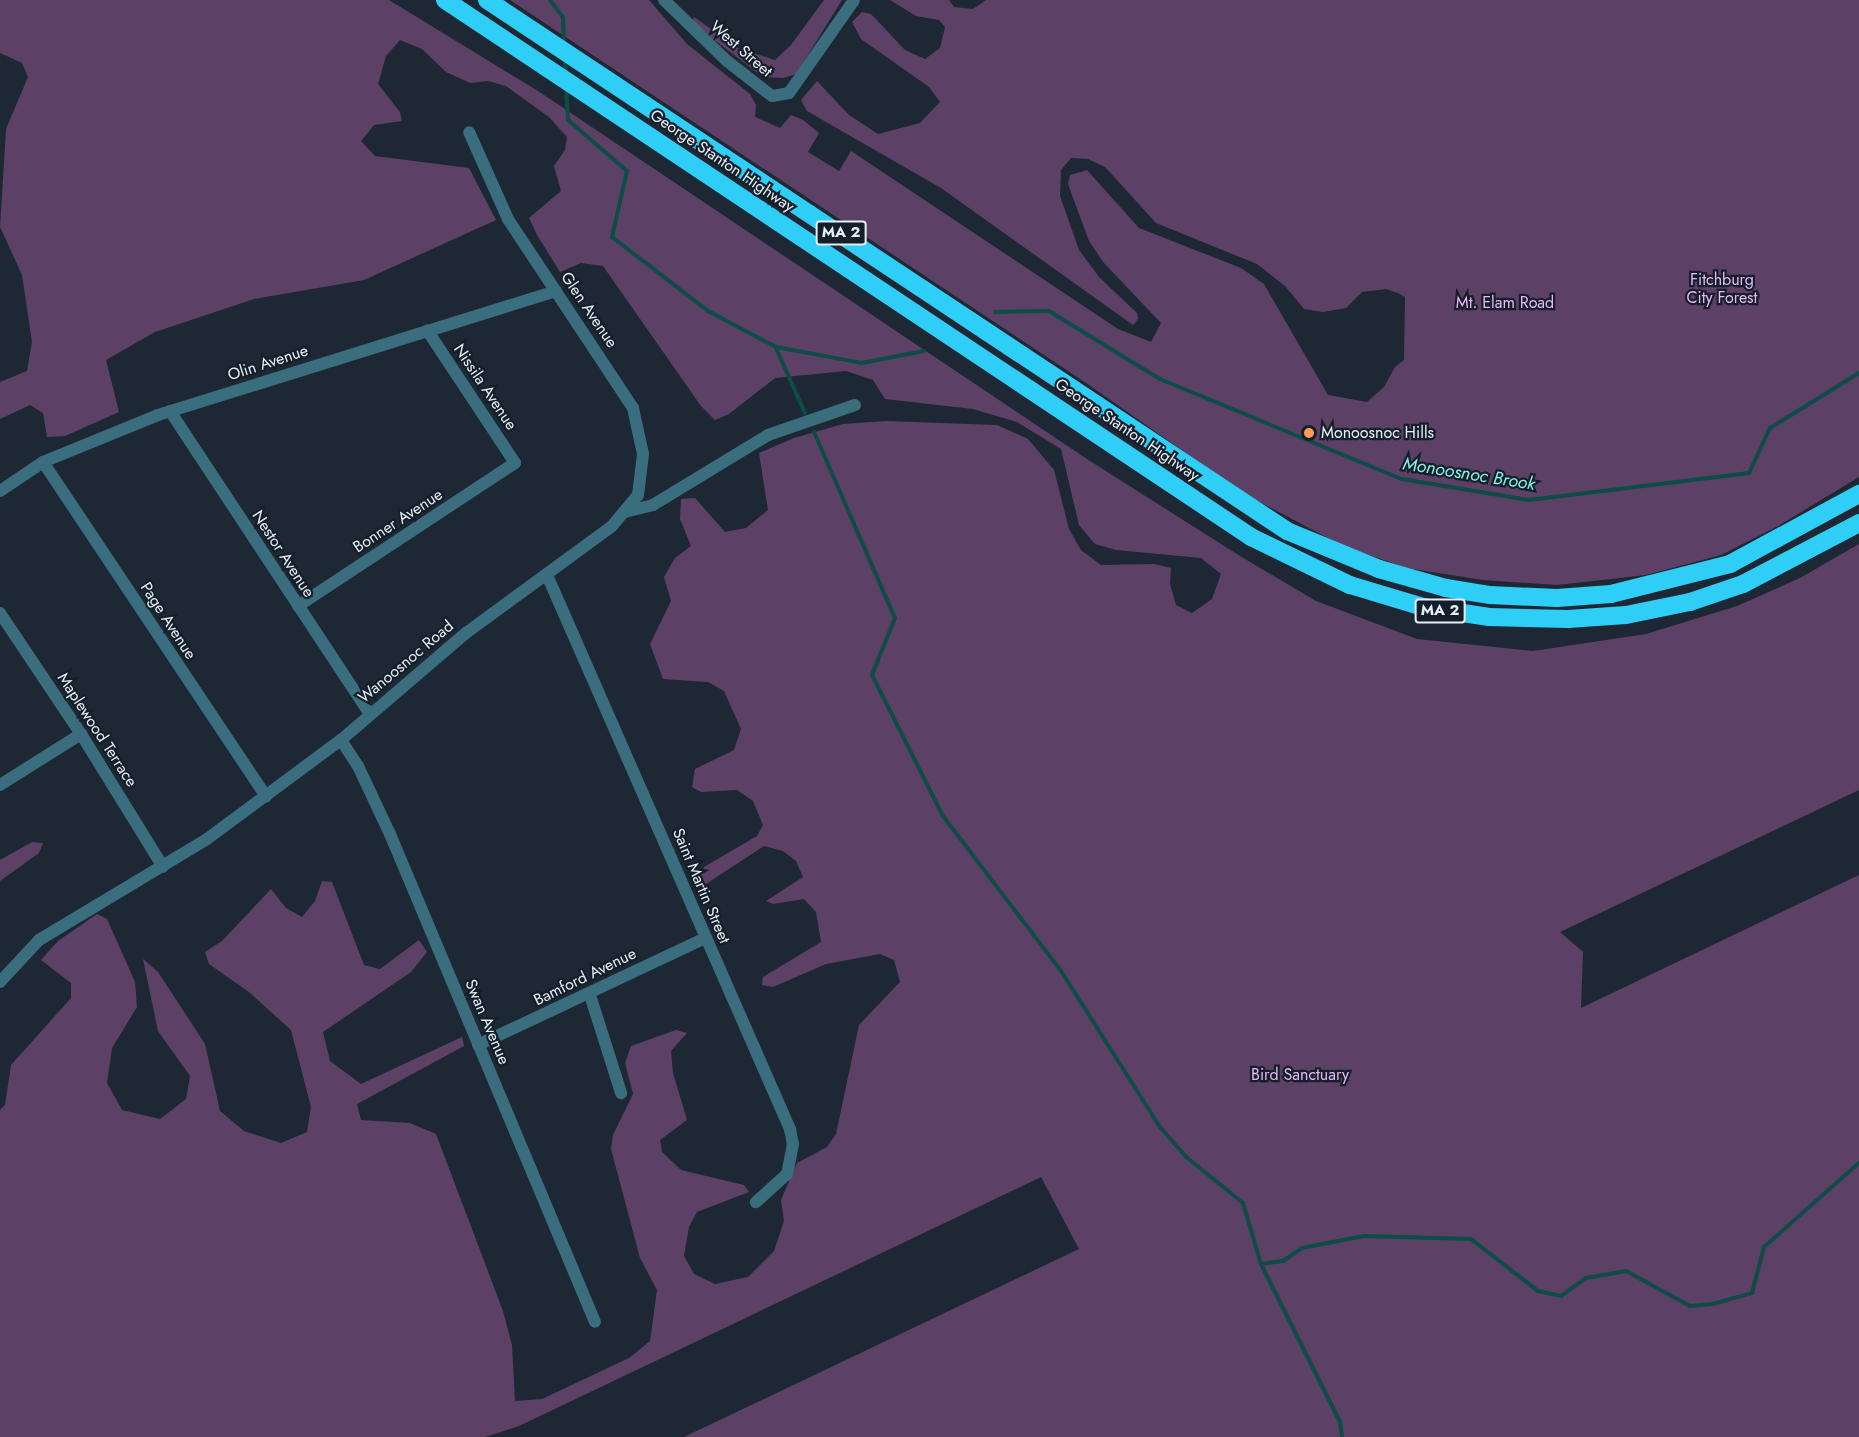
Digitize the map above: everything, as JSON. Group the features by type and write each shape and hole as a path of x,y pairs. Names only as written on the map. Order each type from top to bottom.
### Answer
{"highway":[{"name":"George Stanton Highway","path":"445,0 1251,537 1305,566 1374,593 1423,607 1490,617 1568,619 1626,615 1690,602 1743,584 1859,523"},
{"name":"George Stanton Highway","path":"488,0 1287,531 1379,569 1446,588 1490,595 1557,598 1611,594 1730,564 1859,494"}],"street":[{"name":"West Street","path":"664,0 727,62 772,96 789,93 854,0"},
{"name":"Glen Avenue","path":"469,132 508,219 615,376 636,416 643,469 638,495 625,512"},
{"name":"Olin Avenue","path":"0,491 43,462 170,411 556,291"},
{"name":"Nissila Avenue","path":"427,330 515,463"},
{"name":"Wanoosnoc Road","path":"0,982 39,940 163,867 266,796 341,740 466,633 547,575 625,512 653,505 768,435 855,405"},
{"name":"Nestor Avenue","path":"170,411 370,714"},
{"name":"Page Avenue","path":"43,462 266,796"},
{"name":"Bonner Avenue","path":"298,606 515,463"},
{"name":"Saint Martin Street","path":"547,575 790,1129 793,1144 787,1174 756,1202"},
{"name":"Maplewood Terrace","path":"0,613 81,734 163,867"},
{"path":"0,785 81,734"},
{"name":"Swan Avenue","path":"341,740 358,765 390,834 595,1322"},
{"name":"Bamford Avenue","path":"478,1045 590,995 705,938"},
{"path":"590,995 621,1093"}],"green space":[{"name":"Bird Sanctuary","path":"0,0 389,0 538,91 1090,461 1240,556 1316,601 1417,639 1533,651 1646,634 1737,606 1800,578 1859,544 1859,790 1560,932 1583,952 1581,1008 1859,875 1859,1437 684,1437 1079,1249 1041,1177 519,1426 485,1437 0,1437 0,1110 5,1105 11,1065 71,998 71,983 41,960 58,941 97,914 107,919 135,982 137,1007 112,1048 107,1083 122,1110 160,1119 186,1099 190,1076 158,1031 143,959 158,972 205,1044 220,1111 244,1131 281,1143 307,1132 311,1107 291,1030 249,992 209,964 205,952 222,941 271,889 286,908 302,917 315,901 322,881 332,882 364,965 380,969 419,940 427,952 411,972 323,1032 330,1061 361,1084 462,1037 464,1046 357,1104 361,1120 410,1123 436,1134 503,1311 512,1345 515,1401 542,1399 629,1358 650,1341 657,1290 640,1258 611,1149 613,1135 633,1094 625,1063 631,1046 676,1030 687,1033 671,1051 673,1073 687,1120 660,1140 662,1152 681,1170 744,1185 749,1192 697,1212 689,1227 684,1256 694,1274 715,1284 748,1277 774,1251 784,1221 781,1200 797,1163 827,1147 836,1134 859,1025 900,982 894,960 880,954 826,964 773,987 762,985 763,977 821,942 816,912 804,899 773,904 766,901 803,877 796,861 783,851 764,846 706,884 698,881 704,867 757,836 763,825 753,801 737,790 701,792 692,787 695,769 734,750 741,729 724,691 708,682 663,679 650,644 671,601 664,577 675,558 691,546 680,519 681,499 695,498 725,532 746,528 768,510 759,453 794,438 843,424 886,421 997,425 1028,439 1054,470 1069,529 1081,550 1101,565 1154,564 1171,568 1170,584 1176,605 1192,613 1212,599 1221,574 1201,558 1116,550 1095,544 1079,525 1061,449 1017,422 973,409 885,399 873,380 846,371 775,378 729,414 715,420 701,406 603,266 581,263 560,272 537,235 529,218 561,191 554,166 565,150 567,137 549,117 506,86 488,81 470,83 446,72 422,49 400,40 386,56 378,84 400,112 402,121 374,125 361,141 375,156 469,168 496,220 364,280 254,299 155,332 106,360 119,412 65,436 47,437 43,413 30,405 0,419 0,382 27,371 32,342 22,275 0,227 6,129 28,77 22,63 0,53"},
{"path":"510,0 649,0 687,44 750,94 756,105 755,117 780,128 791,115 803,120 819,133 808,152 839,171 851,151 1118,329 1151,342 1161,323 1103,262 1089,241 1068,184 1070,175 1087,170 1139,228 1241,268 1264,284 1328,395 1367,402 1384,387 1395,367 1404,360 1405,297 1398,293 1386,289 1362,292 1346,308 1323,312 1304,309 1285,286 1257,264 1156,223 1105,167 1088,159 1071,158 1061,170 1060,196 1079,250 1099,277 1137,313 1138,319 1133,325 941,188 807,111 801,100 817,81 849,115 878,134 920,123 940,102 929,87 861,39 852,22 862,12 871,14 905,50 925,59 940,48 945,27 939,20 916,16 890,0 949,0 954,7 973,9 986,0 1859,0 1859,477 1778,526 1721,555 1646,575 1557,585 1483,580 1406,568 1341,545 1243,493 1089,385"},
{"path":"824,0 842,0 796,74 783,78 763,77 692,23 694,17 738,48 775,60 791,45"},
{"path":"32,842 43,843 39,853 0,881 0,860"}],"waterway":[{"name":"Monoosnoc Brook","path":"550,0 563,17 564,45"},
{"name":"Monoosnoc Brook","path":"565,58 566,75"},
{"name":"Monoosnoc Brook","path":"566,88 568,120 627,171 612,237 708,311 776,347 862,363 924,351"},
{"name":"Monoosnoc Brook","path":"995,312 1049,311 1160,379 1402,479 1529,500 1749,473 1770,428 1859,373"},
{"path":"776,348 805,413"},
{"path":"814,432 895,618 872,675 943,816 1061,971 1160,1127 1185,1156 1243,1203 1261,1264 1340,1422 1342,1437"},
{"path":"1261,1264 1283,1261 1302,1248 1364,1236 1471,1239 1538,1291 1561,1296 1586,1278 1626,1271 1690,1306 1713,1304 1752,1293 1764,1247 1859,1163"}],"place":[{"name":"Monoosnoc Hills","path":"1309,433"}],"park label":[{"name":"Fitchburg City Forest","path":"1722,289"},
{"name":"Mt. Elam Road","path":"1505,303"}]}
